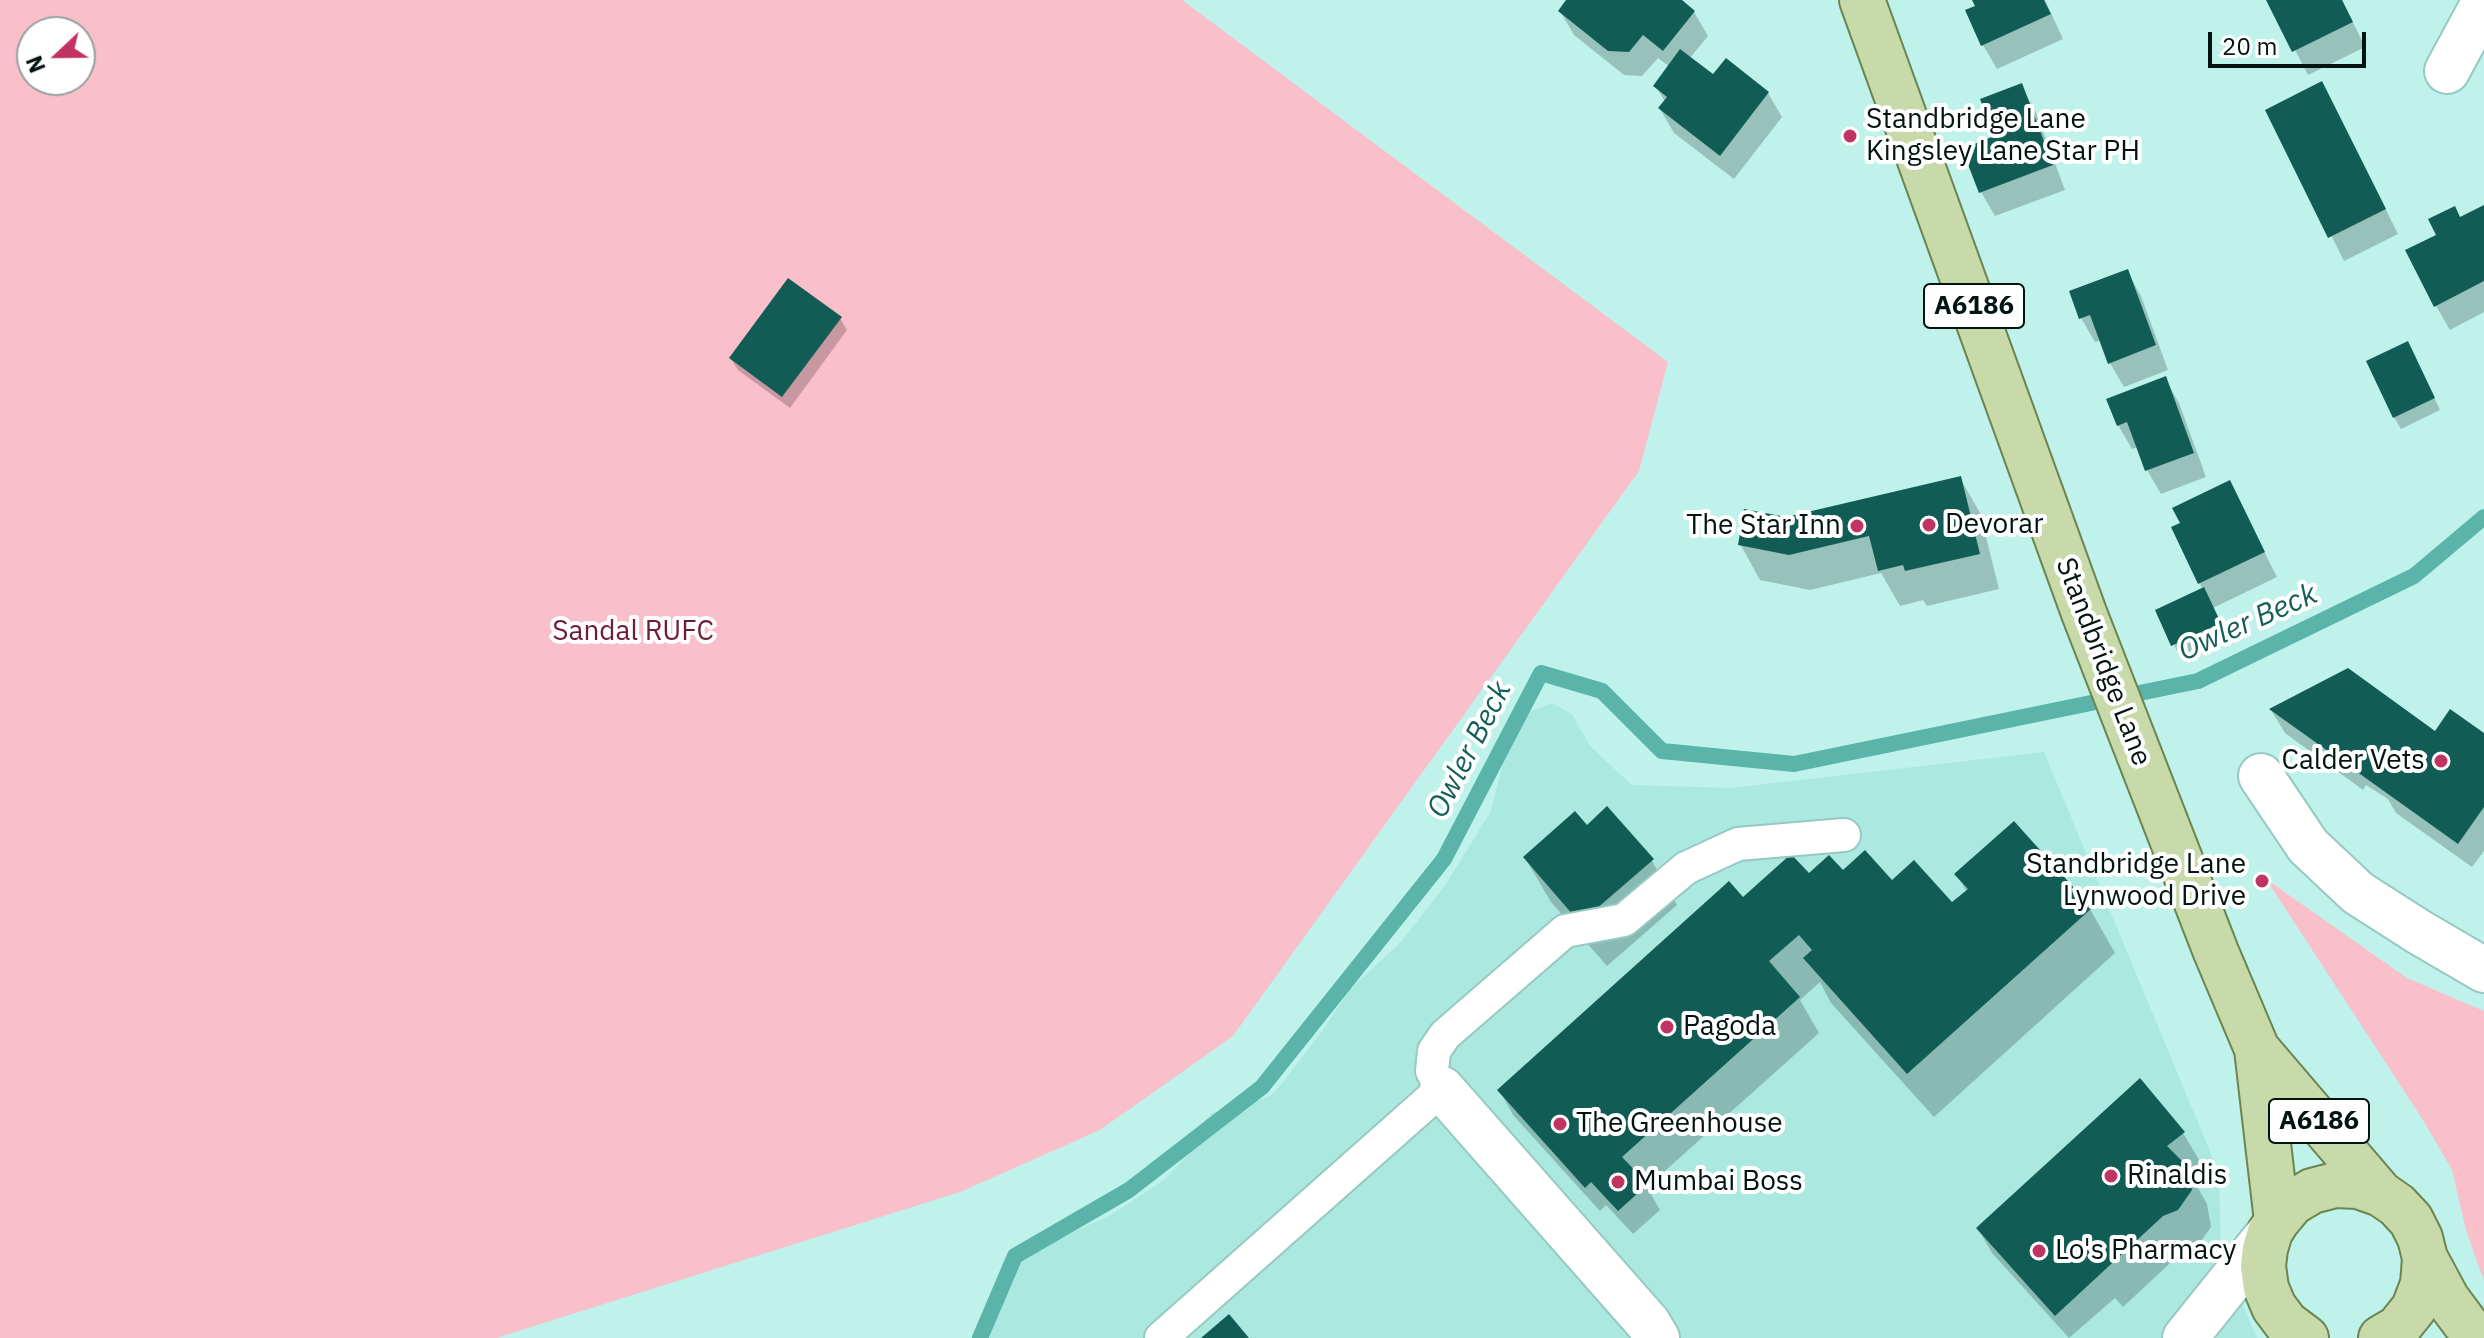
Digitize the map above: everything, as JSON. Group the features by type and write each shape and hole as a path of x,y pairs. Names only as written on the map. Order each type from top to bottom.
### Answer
{"main road":[{"name":"Standbridge Lane","path":"1862,0 2084,613 2257,1049 2381,1194 2411,1220 2425,1258 2447,1299 2476,1338"},
{"name":"Standbridge Lane","path":"2257,1049 2273,1227"},
{"name":"Standbridge Lane","path":"2306,1338 2286,1323 2274,1307 2266,1288 2263,1266 2273,1227 2292,1203 2312,1191 2335,1185 2358,1186 2381,1194"},
{"path":"2381,1338 2398,1328 2414,1308 2423,1284 2425,1258"}],"street":[{"path":"2447,71 2479,7"},
{"path":"2261,776 2308,846 2358,893 2484,970"},
{"path":"1442,1089 1648,1323 1657,1338"},
{"path":"2185,1338 2273,1227"}],"lane":[{"path":"1161,1338 1442,1089 1432,1071 1434,1051 1445,1035 1565,931 1624,920 1686,868 1738,844 1844,835"}],"shaded area":[{"path":"1552,703 1572,714 1590,746 1632,785 1731,788 2044,752 2219,1173 2221,1252 2257,1338 988,1338 1008,1281 1022,1257 1114,1213 1165,1179 1182,1161 1200,1133 1200,1126 1212,1113 1270,1096 1280,1086 1350,989 1400,943 1444,887 1491,811 1508,743 1515,728 1529,712"}],"green space":[{"name":"Sandal RUFC","path":"0,0 1182,0 1668,362 1639,471 1233,1036 1100,1130 960,1192 496,1338 0,1338"},
{"path":"2266,879 2407,978 2484,1011 2484,1281 2466,1230 2452,1170 2423,1120"}],"building":[{"path":"1566,0 1682,0 1695,11 1663,51 1643,35 1629,52 1608,51 1558,11"},
{"path":"1972,0 2044,0 2051,14 1981,46 1965,10 1975,6"},
{"path":"2266,0 2342,0 2353,22 2292,52"},
{"path":"1680,49 1713,74 1726,58 1769,92 1720,156 1658,108 1667,97 1653,86"},
{"path":"2322,81 2386,209 2328,238 2265,110"},
{"path":"2022,83 2053,165 1979,193 1962,149 1994,136 1980,99"},
{"path":"2484,205 2484,281 2434,307 2405,250 2436,235 2428,219 2455,206 2460,217"},
{"path":"2128,269 2156,345 2108,364 2090,315 2079,319 2069,291"},
{"path":"788,278 842,317 782,397 729,358"},
{"path":"2408,341 2435,398 2393,418 2366,361"},
{"path":"2166,376 2194,453 2145,471 2127,422 2117,426 2106,399"},
{"name":"The Star Inn","path":"1961,476 1980,554 1905,571 1903,565 1878,571 1869,536 1789,555 1738,545 1744,509 1786,517"},
{"path":"2230,480 2265,552 2198,584 2171,527 2180,523 2172,508"},
{"path":"2204,587 2221,623 2171,646 2155,610"},
{"path":"2348,668 2435,731 2450,709 2484,733 2484,807 2458,844 2269,709"},
{"path":"1607,806 1654,859 1580,923 1523,857 1575,811 1587,825"},
{"path":"2014,821 2092,908 1907,1074 1803,958 1812,950 1799,935 1769,961 1800,997 1622,1157 1648,1184 1618,1211 1591,1182 1585,1188 1497,1090 1729,881 1743,897 1791,854 1809,873 1829,855 1843,870 1865,850 1892,880 1914,860 1952,902 1968,889 1954,874"},
{"name":"Rinaldis","path":"2140,1078 2185,1132 2167,1146 2187,1166 2192,1190 2178,1210 2163,1216 2055,1316 1976,1228"},
{"path":"1229,1314 1249,1338 1201,1338"}],"waterway":[{"name":"Owler Beck","path":"980,1338 1015,1256 1129,1190 1262,1087 1444,859 1541,673 1602,691 1662,751 1794,764 2198,681 2414,576 2484,517"}],"place":[{"name":"Standbridge Lane Kingsley Lane Star PH","path":"1850,136"},
{"name":"Devorar","path":"1929,525"},
{"name":"The Star Inn","path":"1857,526"},
{"name":"Calder Vets","path":"2441,761"},
{"name":"Standbridge Lane Lynwood Drive","path":"2262,881"},
{"name":"Pagoda","path":"1667,1027"},
{"name":"The Greenhouse","path":"1560,1124"},
{"name":"Rinaldis","path":"2111,1176"},
{"name":"Mumbai Boss","path":"1618,1182"},
{"name":"Lo's Pharmacy","path":"2039,1251"}]}
